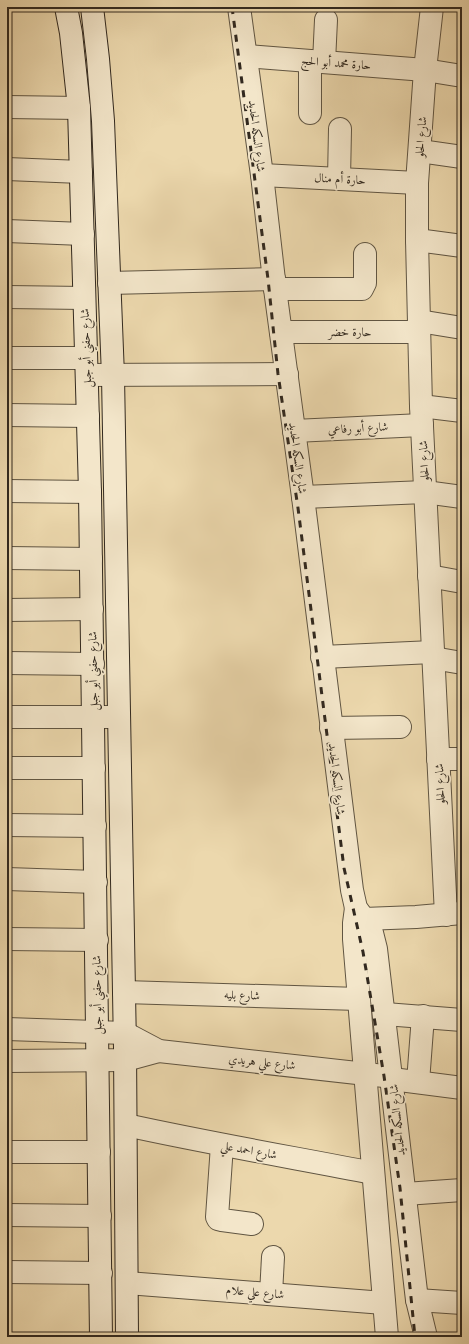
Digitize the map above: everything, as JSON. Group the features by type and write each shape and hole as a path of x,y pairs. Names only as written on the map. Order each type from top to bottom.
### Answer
{"street":[{"name":"شارع حفني أبو جبل","path":"66,7 71,33 79,108 88,416 94,717 101,1337"},
{"name":"شارع حفني أبو جبل","path":"92,7 102,105 113,376 126,1060 127,1337"},
{"name":"شارع السكه الحديد","path":"240,7 262,175 280,332 303,497 352,890 360,913 372,933 376,949 417,1300 426,1337"},
{"name":"شارع الحلو","path":"432,7 425,70 417,183 419,326 425,492 438,759 454,914"},
{"path":"310,113 317,61 326,20"},
{"name":"حارة محمد أبو الحج","path":"246,56 425,70 462,76"},
{"path":"7,107 79,108"},
{"path":"339,178 340,129"},
{"path":"420,151 462,157"},
{"path":"7,169 81,172"},
{"name":"حارة أم منال","path":"262,175 417,183"},
{"path":"7,231 83,234"},
{"path":"417,240 462,246"},
{"path":"109,283 274,284 362,289 365,283 365,254"},
{"path":"7,297 84,298"},
{"name":"حارة خضر","path":"280,332 419,326 462,328"},
{"path":"7,358 86,367 113,376 287,374"},
{"name":"شارع أبو رفاعي","path":"294,431 353,420 462,411"},
{"path":"7,415 88,416"},
{"path":"7,491 90,492"},
{"path":"303,497 425,492 462,497"},
{"path":"7,558 91,559"},
{"path":"429,576 462,582"},
{"path":"7,610 92,609"},
{"path":"322,657 433,655 462,663"},
{"path":"7,663 93,664"},
{"path":"7,717 119,717"},
{"path":"331,728 400,727"},
{"path":"438,759 462,759"},
{"path":"7,768 94,768"},
{"path":"7,825 95,826"},
{"path":"7,879 96,882"},
{"path":"360,913 416,917 454,914"},
{"name":"شارع السكه الحديد","path":"360,913 354,939 387,1337"},
{"path":"7,939 97,940"},
{"name":"شارع بليه","path":"124,992 359,999"},
{"path":"384,1014 462,1020"},
{"path":"418,1082 423,1016"},
{"path":"7,1029 125,1033"},
{"name":"شارع علي هريدي","path":"125,1033 159,1051"},
{"name":"شارع علي هريدي","path":"7,1061 126,1060 159,1051 365,1073 392,1079 462,1088"},
{"name":"شارع احمد علي","path":"126,1125 222,1145 373,1172"},
{"path":"222,1145 217,1217 218,1219 222,1220 252,1224"},
{"path":"7,1152 99,1152"},
{"path":"405,1194 462,1190"},
{"path":"7,1215 100,1216"},
{"path":"271,1294 273,1257"},
{"path":"7,1272 101,1273"},
{"name":"شارع علي علام","path":"126,1283 384,1303"},
{"path":"417,1300 462,1303"}],"railway":[{"path":"232,7 268,279 278,374 298,508 344,868 363,952 384,1076 400,1188 415,1337"}]}
